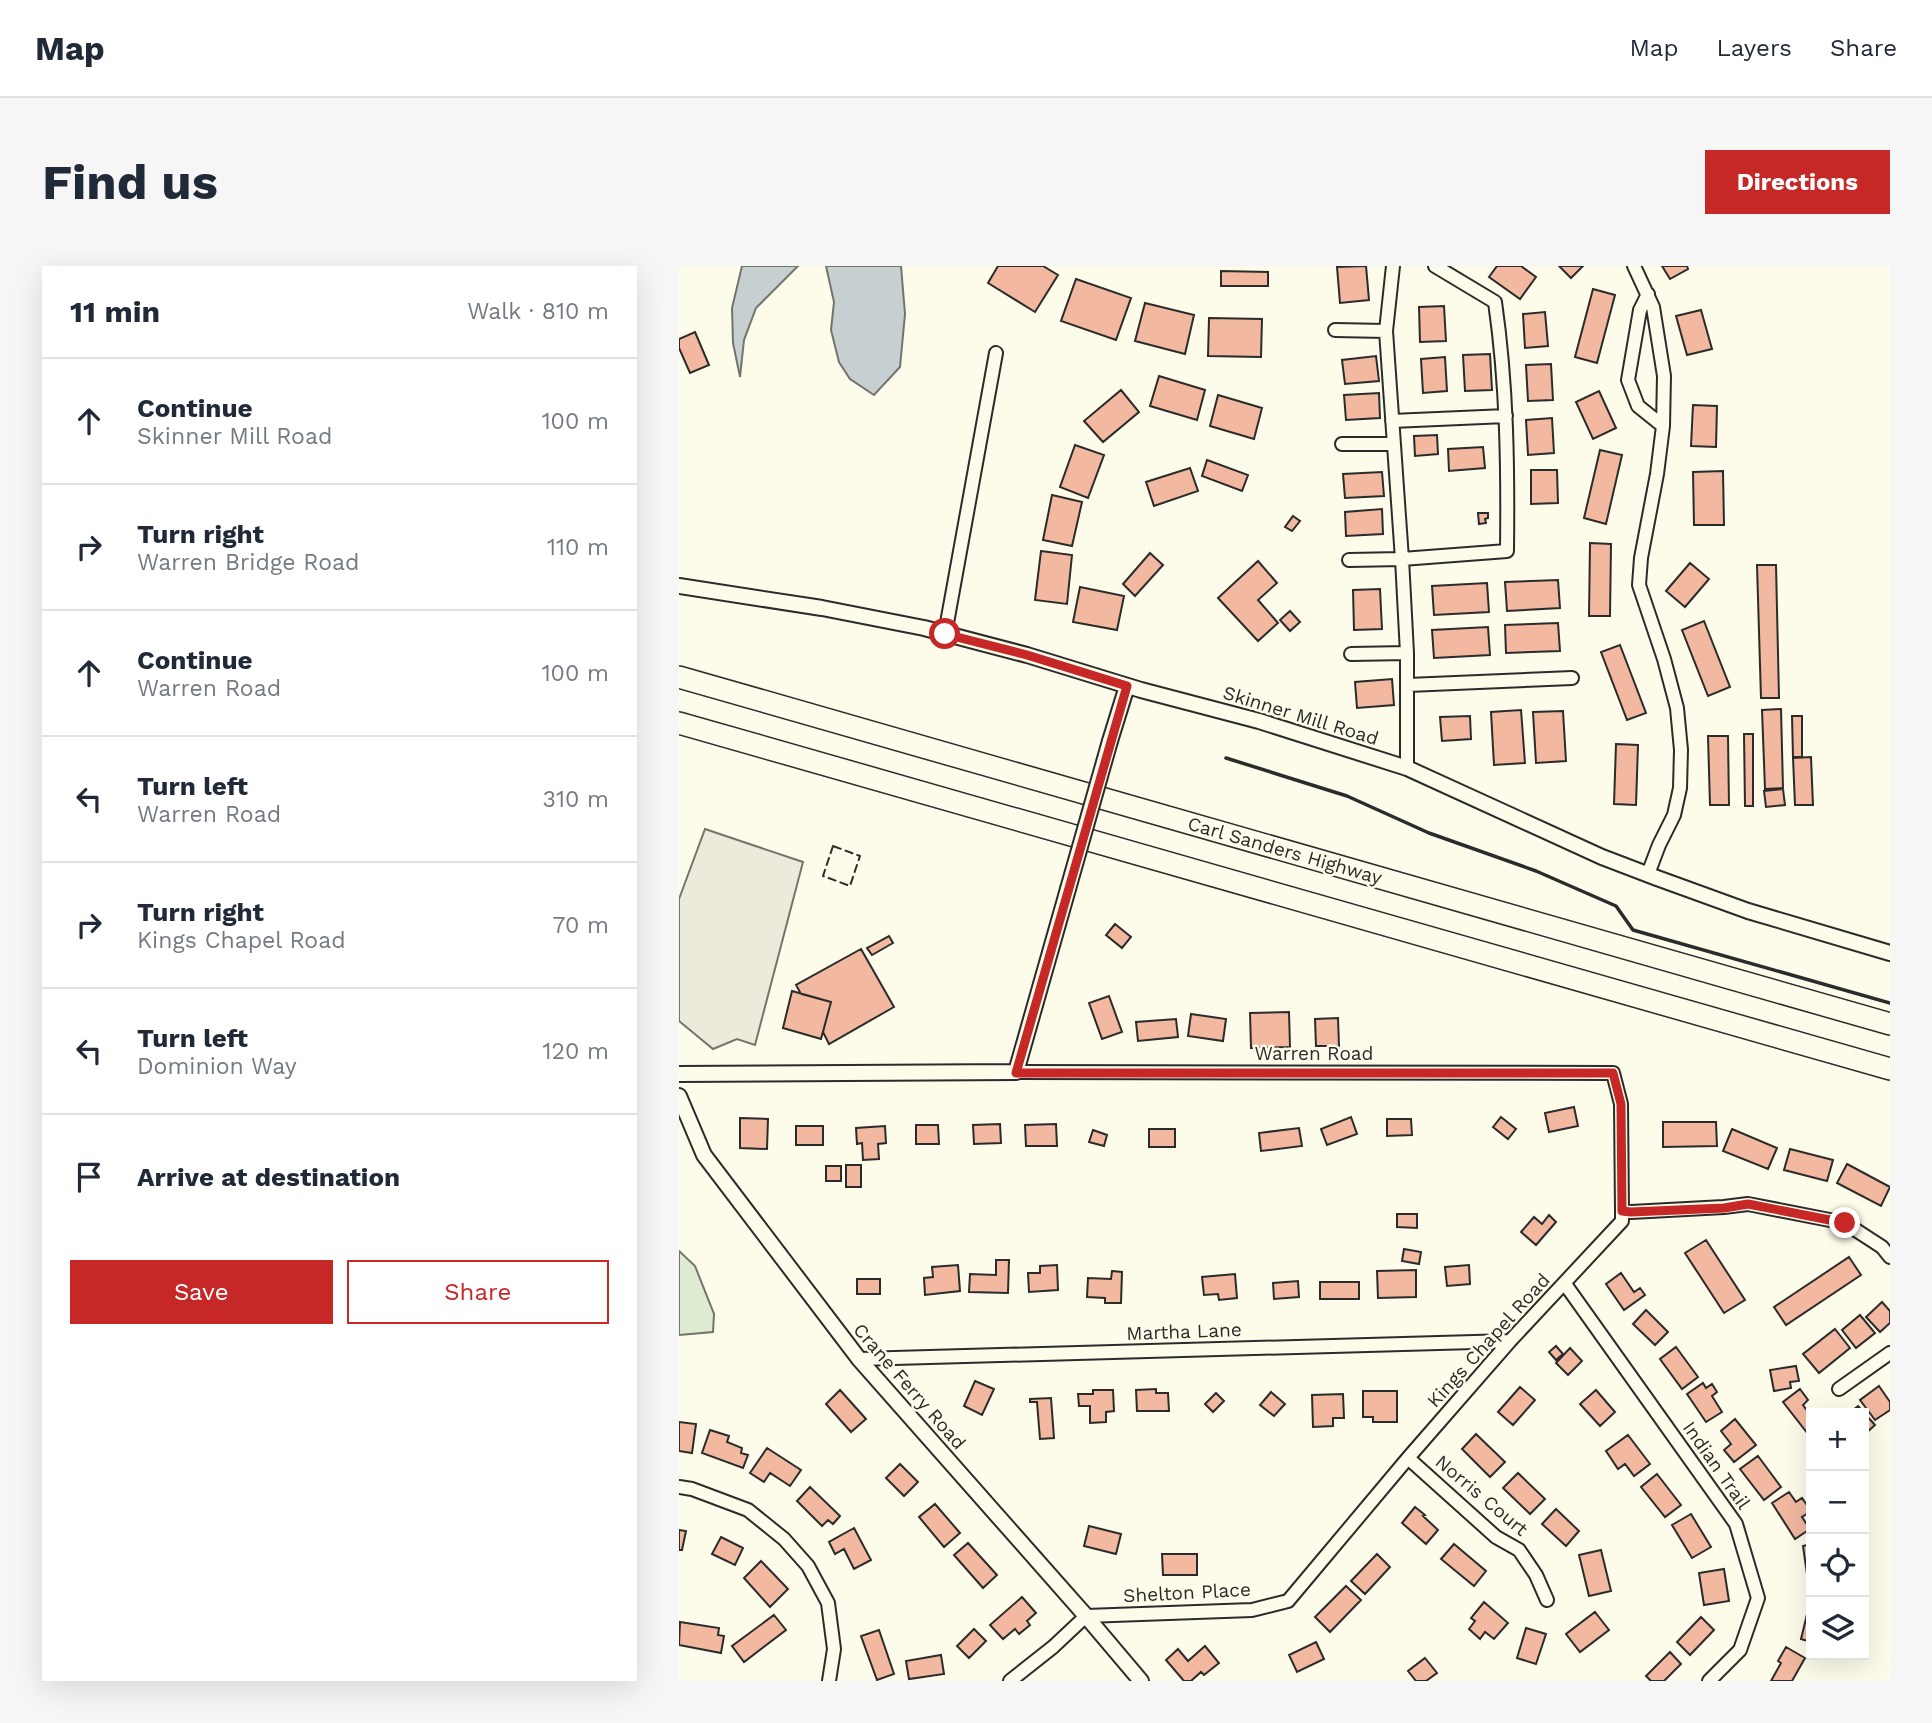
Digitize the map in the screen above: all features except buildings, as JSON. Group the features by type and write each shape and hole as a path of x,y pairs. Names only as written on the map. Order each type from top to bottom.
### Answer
{"highway":[{"name":"Carl Sanders Highway","path":"679,677 1890,1024"},
{"path":"679,723 1890,1069"}],"street":[{"path":"1393,266 1386,331 1407,653 1407,768"},
{"path":"1349,560 1507,551 1508,465 1504,373 1495,302 1435,266"},
{"path":"1634,266 1653,307 1664,376 1663,426 1639,585 1677,708 1681,750 1680,788 1674,815 1648,874"},
{"path":"1648,294 1640,310 1628,380 1638,406 1663,426"},
{"path":"1335,330 1386,331"},
{"path":"945,634 996,352"},
{"path":"1392,421 1506,416"},
{"path":"1342,444 1393,444"},
{"name":"Skinner Mill Road","path":"679,586 879,618 1027,655 1127,686 1259,721 1407,768 1602,857 1748,911 1890,953"},
{"path":"1351,654 1407,653"},
{"path":"1408,685 1572,678"},
{"path":"1016,1073 1127,686"},
{"name":"Warren Road","path":"679,1074 1613,1073 1621,1104 1622,1211"},
{"name":"Crane Ferry Road","path":"679,1096 704,1155 859,1359 1141,1681"},
{"path":"1622,1211 1724,1208 1748,1204 1845,1223 1882,1247 1890,1257"},
{"name":"Kings Chapel Road","path":"1288,1601 1510,1341 1622,1221 1622,1211"},
{"name":"Indian Trail","path":"1565,1284 1736,1524 1758,1598 1740,1650 1709,1681"},
{"name":"Martha Lane","path":"859,1359 1510,1341"},
{"path":"1839,1390 1890,1353"},
{"name":"Norris Court","path":"1408,1458 1496,1537 1519,1550 1536,1575 1547,1600"},
{"path":"679,1488 692,1489 748,1510 784,1539 808,1566 828,1603 834,1649 829,1681"},
{"name":"Shelton Place","path":"1086,1616 1252,1610 1288,1601"},
{"path":"1010,1681 1053,1647 1086,1616"}],"green space":[{"path":"679,1251 695,1266 714,1314 713,1332 679,1335"}],"shaded area":[{"path":"742,266 798,266 756,308 744,340 740,377 733,343 732,308"},
{"path":"826,266 901,266 905,314 900,367 874,395 850,379 839,362 831,330 834,302"},
{"path":"705,829 803,862 755,1045 737,1039 713,1049 679,1021 679,899"}],"fence":[{"path":"833,846 860,856 850,886 823,876 833,846"}],"wall":[{"path":"1226,758 1347,796 1429,833 1536,871 1616,906 1633,930 1890,1003"}],"route":[{"path":"945,634 1027,655 1127,686 1016,1073 1613,1073 1621,1104 1622,1211 1724,1208 1748,1204 1845,1223"}]}
